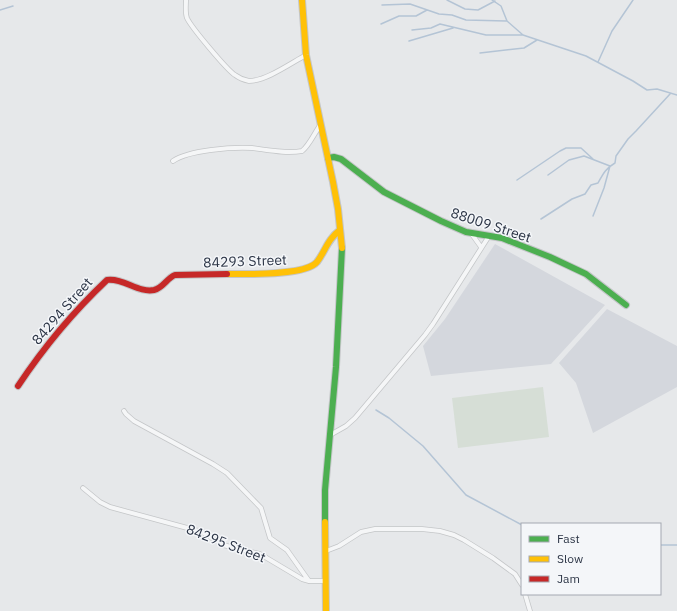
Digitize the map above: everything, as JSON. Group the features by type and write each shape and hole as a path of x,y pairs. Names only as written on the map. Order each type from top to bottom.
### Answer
{"street":[{"path":"186,0 186,12 190,23 226,68 243,80 250,81 266,76 306,56"},
{"path":"302,0 306,56 338,209 342,245 336,367 326,490 326,611"},
{"path":"173,162 186,155 241,148 291,152 302,151 308,145 320,124"},
{"name":"88009 Street","path":"328,158 334,157 341,159 384,192 441,221 471,233 513,242 580,271 586,274 626,306"},
{"name":"84293 Street","path":"160,288 167,279 175,275 277,274 302,269 316,263 332,236 340,230"},
{"path":"471,233 481,247"},
{"path":"330,435 346,426 355,418 434,324 489,236"},
{"name":"84294 Street","path":"18,386 31,365 68,320 107,280 112,278 147,290 156,290 160,288"},
{"path":"124,410 126,414 134,421 227,473 261,508 270,538 287,550 309,582 325,581"},
{"name":"84295 Street","path":"83,488 100,502 110,507 202,532 223,545 264,556 309,582"},
{"path":"326,551 339,546 361,532 374,529 422,529 440,531 454,535 488,555 515,574 521,583"},
{"path":"525,595 530,611"}],"shaded area":[{"path":"495,244 605,305 551,364 431,376 423,346 445,319"},
{"path":"607,309 677,346 677,387 593,433 576,383 559,363"},
{"path":"543,387 549,437 458,448 452,398"}],"waterway":[{"path":"447,0 465,9 478,10 495,1"},
{"path":"492,0 501,6 507,21 523,35 586,56 647,90 657,89 677,95"},
{"path":"598,62 612,31 633,0"},
{"path":"382,5 410,4 439,14 452,15 466,20 506,21"},
{"path":"0,10 13,6"},
{"path":"381,24 399,16 416,16 427,10"},
{"path":"412,30 431,28 440,24 486,35 522,35"},
{"path":"409,41 453,28"},
{"path":"480,53 524,48 537,40"},
{"path":"541,219 572,199 585,194 591,185 598,183 607,169 615,163 616,156 628,139 670,94"},
{"path":"517,180 566,148 581,148 593,159"},
{"path":"548,175 569,160 584,156 610,166 604,188 593,216"},
{"path":"376,410 389,418 423,446 466,495 521,524"},
{"path":"661,545 677,545"}],"traffic: fast":[{"path":"328,158 334,157 341,159 384,192 441,221 466,232 502,238 550,257 586,274 626,305"},
{"path":"325,522 325,490 336,367 342,248"}],"traffic: slow":[{"path":"302,0 306,55 333,182 338,209 342,248"},
{"path":"227,274 288,272 310,267 317,262 329,241 340,230"},
{"path":"325,522 326,611"}],"traffic: jam":[{"path":"18,386 38,357 60,330 107,280 119,281 137,288 154,290 175,275 227,274"}]}
